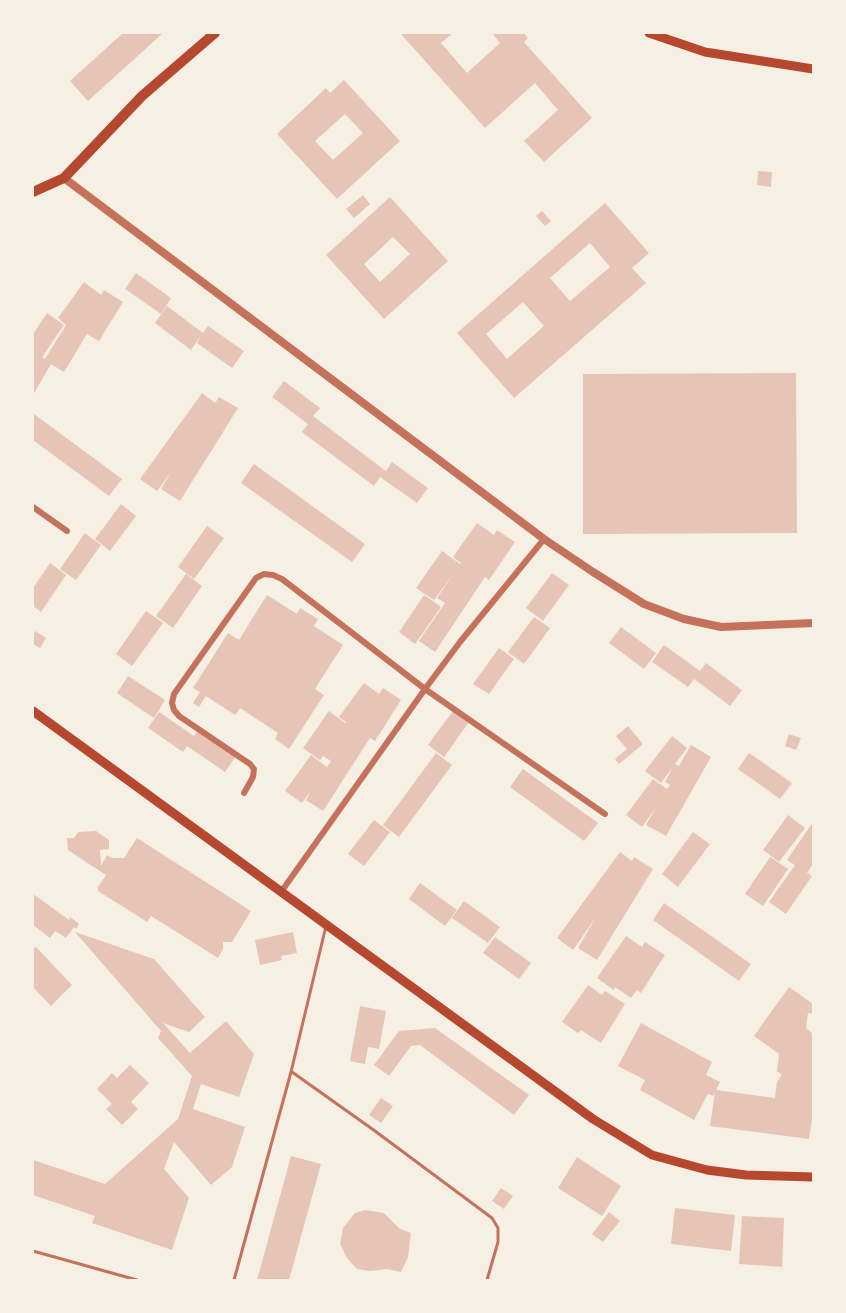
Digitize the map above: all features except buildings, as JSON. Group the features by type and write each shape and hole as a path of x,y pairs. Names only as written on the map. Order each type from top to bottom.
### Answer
{"main road":[{"path":"33,192 64,178 142,96 215,33"},
{"path":"649,33 705,52 813,69"},
{"path":"33,711 593,1119 652,1155 707,1170 746,1175 813,1177"}],"street":[{"path":"64,178 544,539 644,604 684,619 721,627 813,622"},
{"path":"33,507 67,531"},
{"path":"280,892 460,642 544,539"},
{"path":"244,793 253,777 254,769 179,716 172,703 174,694 255,578 264,574 282,579 425,689 605,814"}],"lane":[{"path":"234,1280 291,1072 326,925"},
{"path":"291,1072 492,1218 498,1228 498,1242 487,1280"},
{"path":"33,1251 137,1280"}]}
